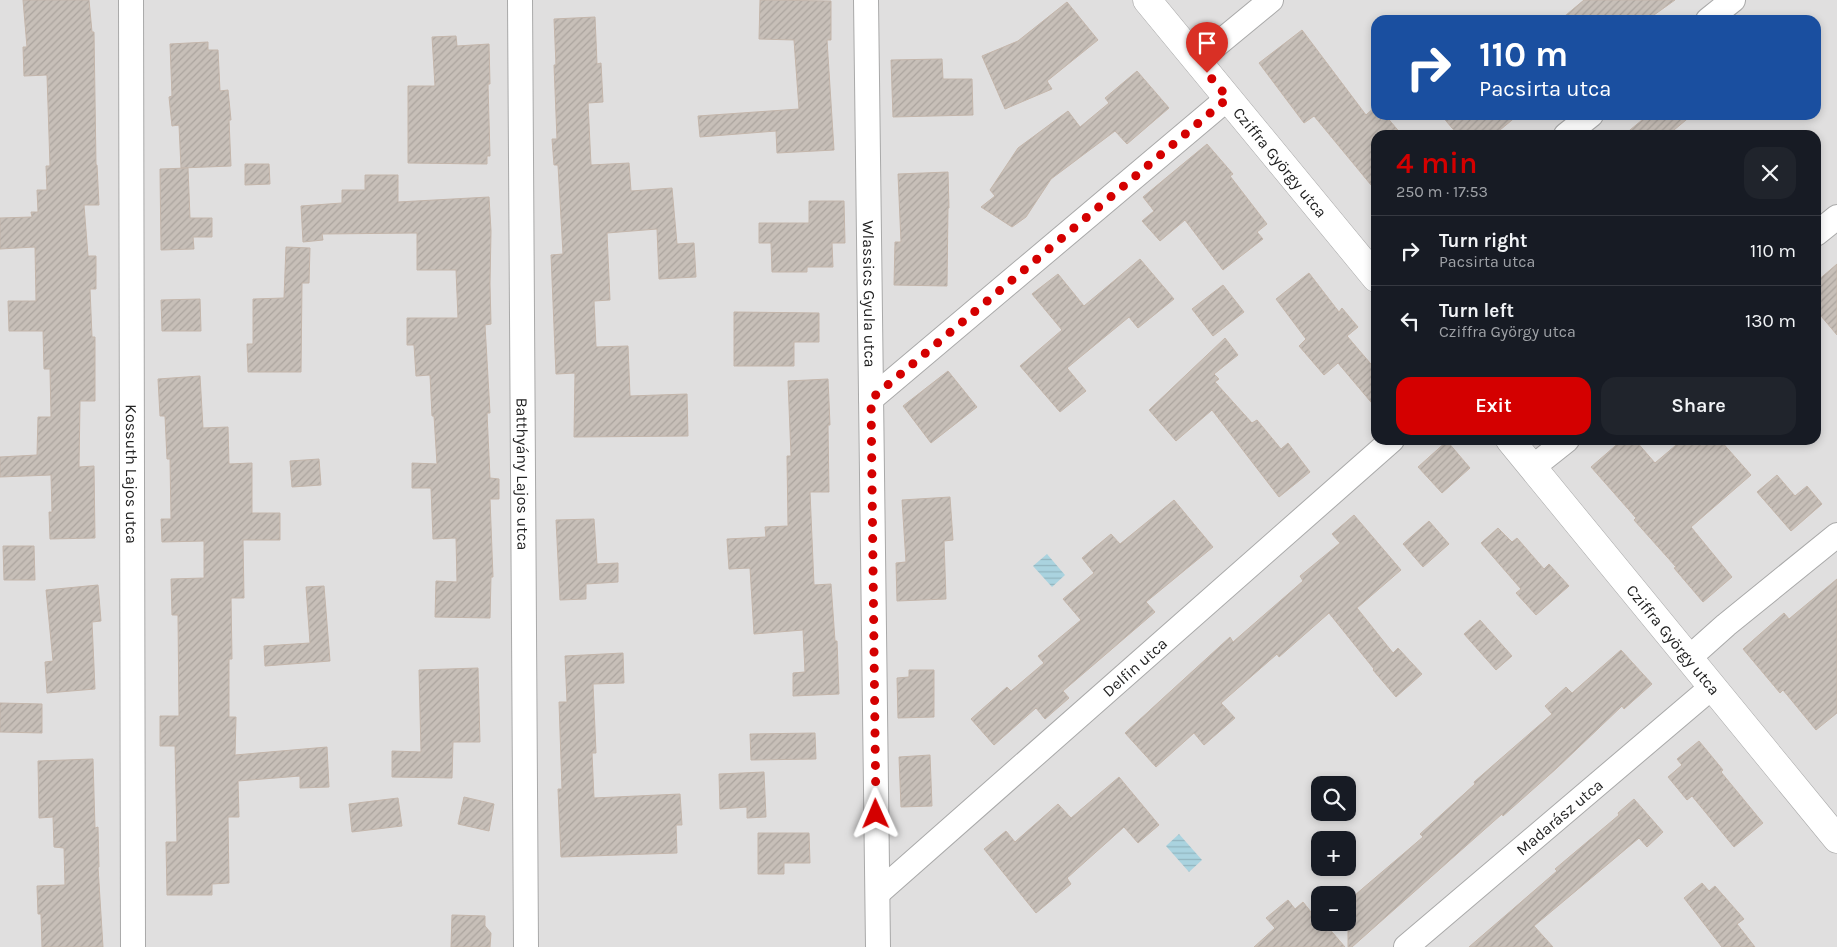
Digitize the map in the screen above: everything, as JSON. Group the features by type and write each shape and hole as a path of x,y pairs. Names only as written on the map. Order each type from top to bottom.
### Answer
{"street":[{"name":"Kossuth Lajos utca","path":"131,0 133,947"},
{"name":"Batthyány Lajos utca","path":"520,0 526,947"},
{"name":"Wlassics Gyula utca","path":"866,0 878,947"},
{"name":"Cziffra György utca","path":"1147,0 1371,272"},
{"path":"1197,60 1271,0"},
{"path":"1714,15 1733,0"},
{"path":"871,399 1228,98"},
{"path":"1572,130 1585,120"},
{"path":"1821,230 1837,217"},
{"name":"Delfin utca","path":"878,893 1386,445"},
{"name":"Cziffra György utca","path":"1514,445 1837,839"},
{"path":"1533,468 1560,445"},
{"path":"1689,658 1726,625 1837,535"},
{"name":"Madarász utca","path":"1406,947 1712,687"}],"shaded area":[{"path":"0,0 1837,0 1837,947 0,947"}],"water":[{"path":"1047,554 1065,575 1052,587 1033,566"},
{"path":"1179,834 1202,860 1189,872 1166,846"}],"building":[{"path":"23,0 89,0 92,32 94,32 96,165 99,205 84,205 88,256 96,256 96,289 90,289 92,337 95,337 95,401 80,401 79,467 94,466 95,538 50,539 49,512 52,512 51,475 0,477 0,457 37,455 38,417 51,417 50,369 44,369 43,331 9,331 8,301 36,301 35,247 0,249 0,218 32,217 31,212 38,212 37,190 47,190 46,166 50,166 47,75 24,76 23,47 27,47"},
{"path":"760,0 831,1 831,40 827,40 834,150 777,153 776,131 700,137 698,116 799,109 794,40 759,39"},
{"path":"1584,0 1675,0 1654,15 1566,15"},
{"path":"1067,2 1098,40 1047,81 1052,89 1005,109 982,56 1018,41"},
{"path":"595,17 597,64 601,63 603,102 588,103 591,165 629,163 631,191 672,188 677,244 694,243 696,277 659,279 657,229 607,233 610,300 594,301 596,347 628,346 630,396 687,394 688,436 574,437 575,373 556,374 551,255 563,254 558,165 554,165 552,139 557,139 554,19"},
{"path":"1302,30 1366,115 1371,110 1371,120 1389,120 1398,130 1371,130 1371,185 1314,116 1304,123 1259,63"},
{"path":"456,36 457,46 489,44 490,156 487,156 487,164 408,163 408,86 435,86 432,37"},
{"path":"208,42 208,50 218,50 220,91 228,90 231,120 229,120 231,166 181,168 179,125 172,126 169,97 172,96 170,44"},
{"path":"942,59 943,79 972,79 973,115 893,117 891,60"},
{"path":"1137,71 1169,108 1127,144 1115,131 1051,179 1026,217 1012,227 981,207 995,196 990,190 1018,148 1068,111 1080,127 1109,103 1105,98"},
{"path":"1445,120 1512,120 1500,130 1454,130"},
{"path":"1642,120 1686,120 1674,130 1630,130"},
{"path":"1207,144 1233,174 1230,176 1267,224 1257,232 1263,239 1223,270 1185,220 1160,241 1142,221 1154,211 1143,197"},
{"path":"245,164 269,164 270,184 245,185"},
{"path":"188,168 190,218 212,218 212,237 193,237 194,249 161,250 160,169"},
{"path":"948,172 947,286 894,285 895,242 901,242 898,174"},
{"path":"365,175 398,175 398,202 489,197 491,324 485,325 490,413 487,413 490,478 499,479 499,499 490,499 493,577 491,577 490,618 435,617 436,581 457,582 456,538 433,539 431,488 412,488 412,463 437,464 430,375 416,376 414,345 407,345 407,318 458,318 456,270 417,270 417,233 322,234 323,240 303,242 301,206 342,203 342,190 365,190"},
{"path":"809,201 844,201 845,243 832,243 833,267 807,267 807,272 772,272 771,243 759,243 759,223 809,223"},
{"path":"286,247 310,248 309,283 302,283 301,372 248,372 247,344 253,344 253,299 284,298"},
{"path":"1140,259 1174,299 1138,328 1129,317 1067,368 1086,391 1060,412 1020,366 1062,330 1032,294 1058,274 1084,306"},
{"path":"1837,264 1837,335 1821,316 1821,278"},
{"path":"1309,273 1339,312 1342,308 1358,327 1347,336 1371,364 1371,402 1338,363 1324,375 1299,346 1306,339 1276,299"},
{"path":"1223,285 1244,312 1213,336 1192,309"},
{"path":"200,299 201,331 162,331 161,300"},
{"path":"734,312 819,313 819,342 794,342 794,366 734,366"},
{"path":"1225,338 1238,355 1214,374 1219,379 1215,382 1252,423 1257,420 1281,449 1288,443 1310,472 1279,497 1212,410 1176,441 1149,410"},
{"path":"948,371 977,407 931,443 903,406"},
{"path":"200,376 203,428 228,427 229,464 252,463 252,513 280,513 280,540 243,540 244,598 231,598 232,659 229,659 229,717 236,717 235,755 327,747 329,787 300,788 300,776 238,781 239,817 228,817 229,883 212,884 212,895 167,895 166,842 177,842 175,746 160,746 160,716 179,716 178,615 172,615 171,579 204,578 204,541 162,542 161,519 171,519 170,459 167,459 165,416 160,416 158,379"},
{"path":"828,379 830,425 828,425 829,492 810,492 814,585 831,584 835,641 837,641 839,694 793,696 793,673 805,672 803,630 754,634 750,568 729,569 727,539 766,537 765,527 788,526 787,456 791,456 788,381"},
{"path":"1443,445 1450,445 1470,468 1442,493 1418,467"},
{"path":"1616,445 1639,445 1655,463 1676,445 1724,445 1751,475 1691,527 1732,577 1703,602 1674,568 1676,567 1634,520 1636,518 1591,467"},
{"path":"319,459 321,485 292,487 290,461"},
{"path":"1777,475 1795,496 1807,486 1822,504 1791,531 1757,492"},
{"path":"950,497 953,540 944,541 946,599 897,601 896,563 906,562 902,500"},
{"path":"1174,500 1213,547 1146,602 1155,612 1063,691 1069,698 1045,719 1036,708 994,745 971,719 1007,687 1011,691 1044,663 1038,656 1081,620 1063,599 1094,573 1082,558 1111,534 1120,544"},
{"path":"1354,515 1401,570 1357,608 1393,653 1398,648 1422,674 1396,697 1329,613 1279,657 1277,654 1221,703 1235,718 1204,745 1194,733 1156,767 1125,733 1230,637 1233,642 1303,581 1300,576 1340,543 1332,534"},
{"path":"594,519 597,564 618,563 618,582 586,584 586,599 560,600 556,520"},
{"path":"1429,521 1449,544 1423,567 1403,544"},
{"path":"1498,528 1512,542 1517,538 1544,569 1549,564 1569,586 1536,615 1516,593 1521,589 1481,543"},
{"path":"3,546 34,546 35,580 4,580"},
{"path":"1837,579 1837,713 1816,730 1783,690 1780,693 1743,649 1784,613 1789,619"},
{"path":"98,585 101,621 92,622 95,689 47,693 45,662 53,661 46,590"},
{"path":"324,586 330,661 265,666 264,646 310,643 306,587"},
{"path":"1480,620 1512,656 1496,670 1464,634"},
{"path":"1621,650 1652,684 1624,709 1622,706 1503,816 1502,814 1352,947 1348,947 1348,931 1356,931 1356,894 1423,837 1420,834 1475,784 1474,782 1552,714 1545,706 1566,687 1572,693"},
{"path":"623,653 624,683 593,684 596,753 592,753 594,798 680,794 682,825 676,825 677,853 561,857 558,789 562,789 559,702 567,702 565,656"},
{"path":"478,668 480,742 453,742 452,778 392,777 392,751 421,752 419,670"},
{"path":"909,670 934,670 934,717 898,718 897,678 909,677"},
{"path":"0,703 42,704 42,733 0,732"},
{"path":"815,733 816,759 751,760 750,734"},
{"path":"1699,741 1723,770 1721,772 1763,823 1734,847 1692,796 1687,800 1668,777 1682,765 1677,759"},
{"path":"930,755 932,806 901,807 899,757"},
{"path":"93,759 95,828 98,827 98,867 103,947 42,947 41,914 38,914 37,886 65,885 64,848 54,847 53,817 39,818 38,761"},
{"path":"764,772 766,817 747,818 747,807 720,809 719,774"},
{"path":"1119,777 1159,825 1138,843 1124,827 1067,878 1071,884 1036,913 984,849 1006,831 1015,842 1058,804 1071,818"},
{"path":"464,797 494,804 489,831 458,824"},
{"path":"398,798 402,826 352,832 349,804"},
{"path":"1634,799 1663,832 1647,847 1639,838 1534,926 1553,947 1469,947 1557,871 1555,869 1619,815 1618,813"},
{"path":"758,833 809,833 810,863 784,863 784,874 758,874"},
{"path":"1702,883 1709,891 1715,886 1744,919 1737,924 1755,947 1722,947 1684,898"},
{"path":"1288,900 1295,909 1303,902 1311,912 1311,931 1331,931 1345,947 1254,947 1275,928 1266,918"},
{"path":"452,915 485,916 485,926 491,933 490,947 451,947"}],"route":[{"path":"876,814 871,399 1228,98 1207,73"}]}
